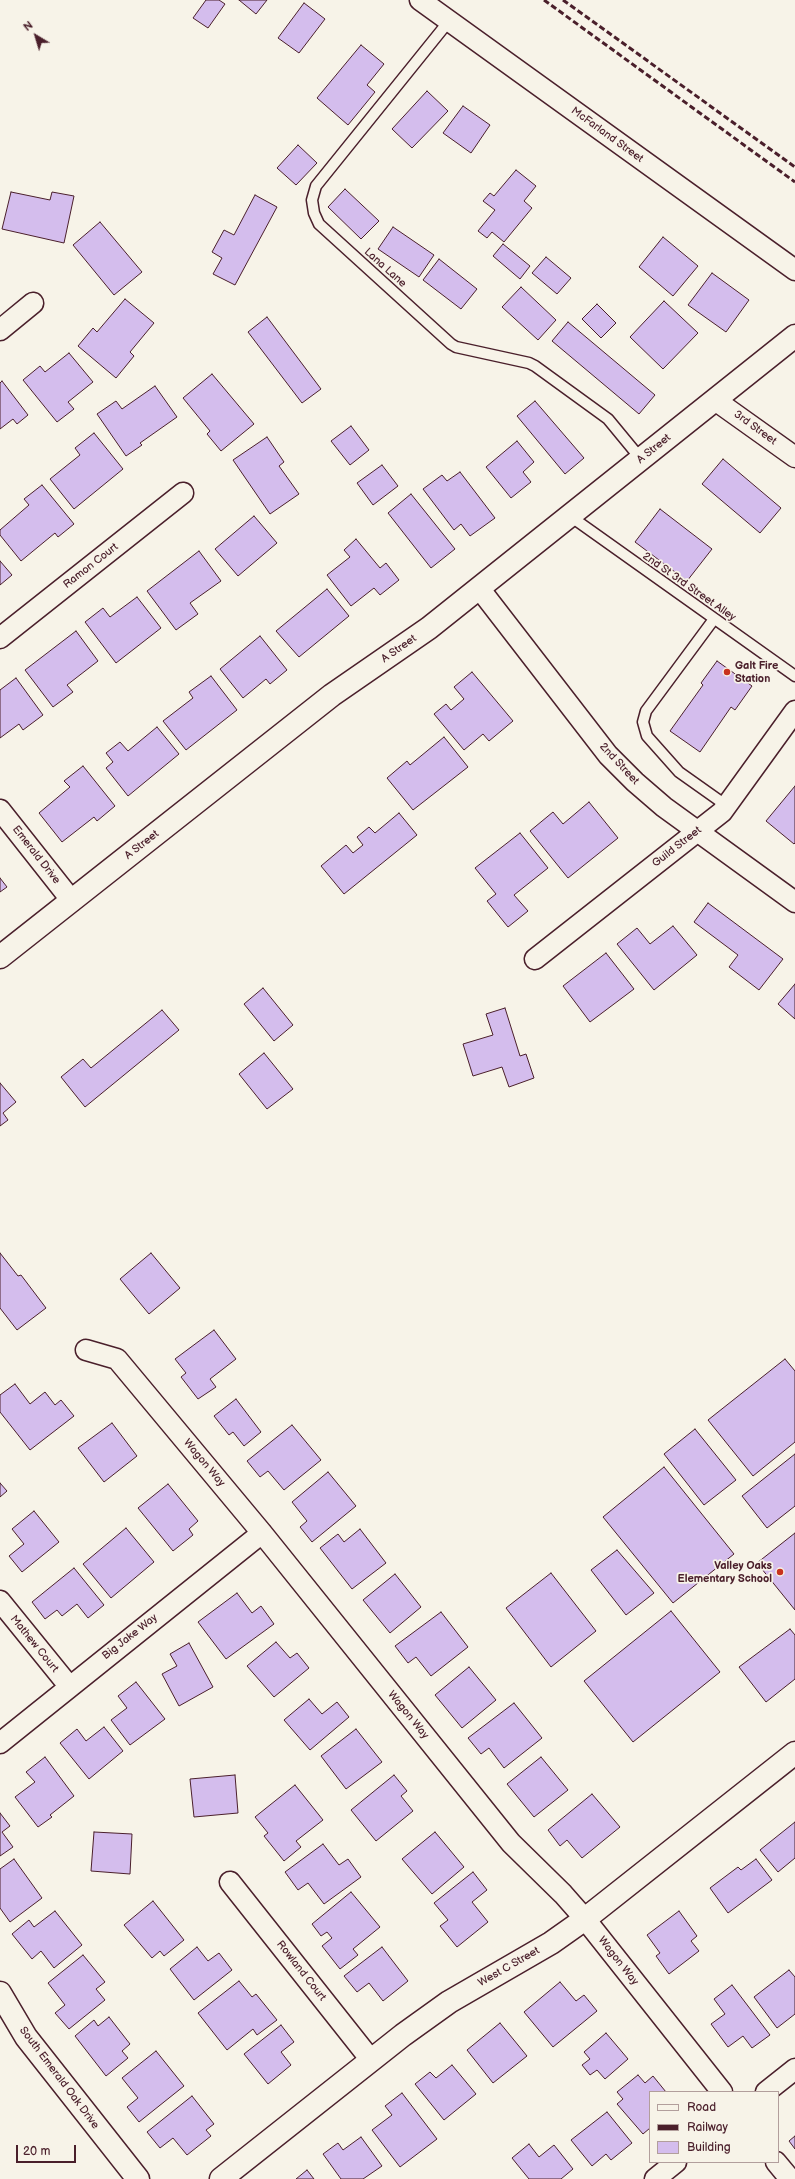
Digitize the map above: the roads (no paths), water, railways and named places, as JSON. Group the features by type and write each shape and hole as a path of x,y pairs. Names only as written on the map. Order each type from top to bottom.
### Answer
{"street":[{"name":"McFarland Street","path":"420,0 795,270"},
{"path":"0,330 33,303"},
{"name":"A Street","path":"0,957 332,695 429,628 795,336"},
{"name":"3rd Street","path":"715,400 795,457"},
{"name":"Ramon Court","path":"0,638 183,493"},
{"name":"2nd Street","path":"479,588 608,755 634,782 697,832 795,902"},
{"name":"Guild Street","path":"535,959 722,812 795,711"},
{"name":"Emerald Drive","path":"0,810 72,901"},
{"name":"Wagon Way","path":"86,1350 117,1359 262,1533 511,1844 563,1894 585,1919 721,2091"},
{"name":"Big Jake Way","path":"0,1743 69,1686 262,1533"},
{"name":"Mathew Court","path":"0,1601 69,1686"},
{"name":"West C Street","path":"221,2179 371,2060 449,2002 551,1943 585,1919 795,1753"},
{"name":"Rowland Court","path":"230,1882 371,2060"},
{"name":"South Emerald Oak Drive","path":"0,1993 26,2037 138,2179"},
{"path":"767,2091 795,2069"},
{"path":"655,2179 675,2163"},
{"path":"777,2163 790,2179"}],"lane":[{"name":"Lana Lane","path":"449,21 316,186 312,200 314,213 319,224 450,344 456,348 529,363 535,366 608,419 641,459"},
{"name":"2nd St 3rd Street Alley","path":"570,516 795,676"},
{"path":"714,619 646,711 643,722 647,736 679,772 727,806"}],"railway":[{"path":"544,0 795,182"},
{"path":"563,0 795,167"}],"place":[{"name":"Galt Fire Station","path":"727,672"},
{"name":"Valley Oaks Elementary School","path":"780,1572"}]}
